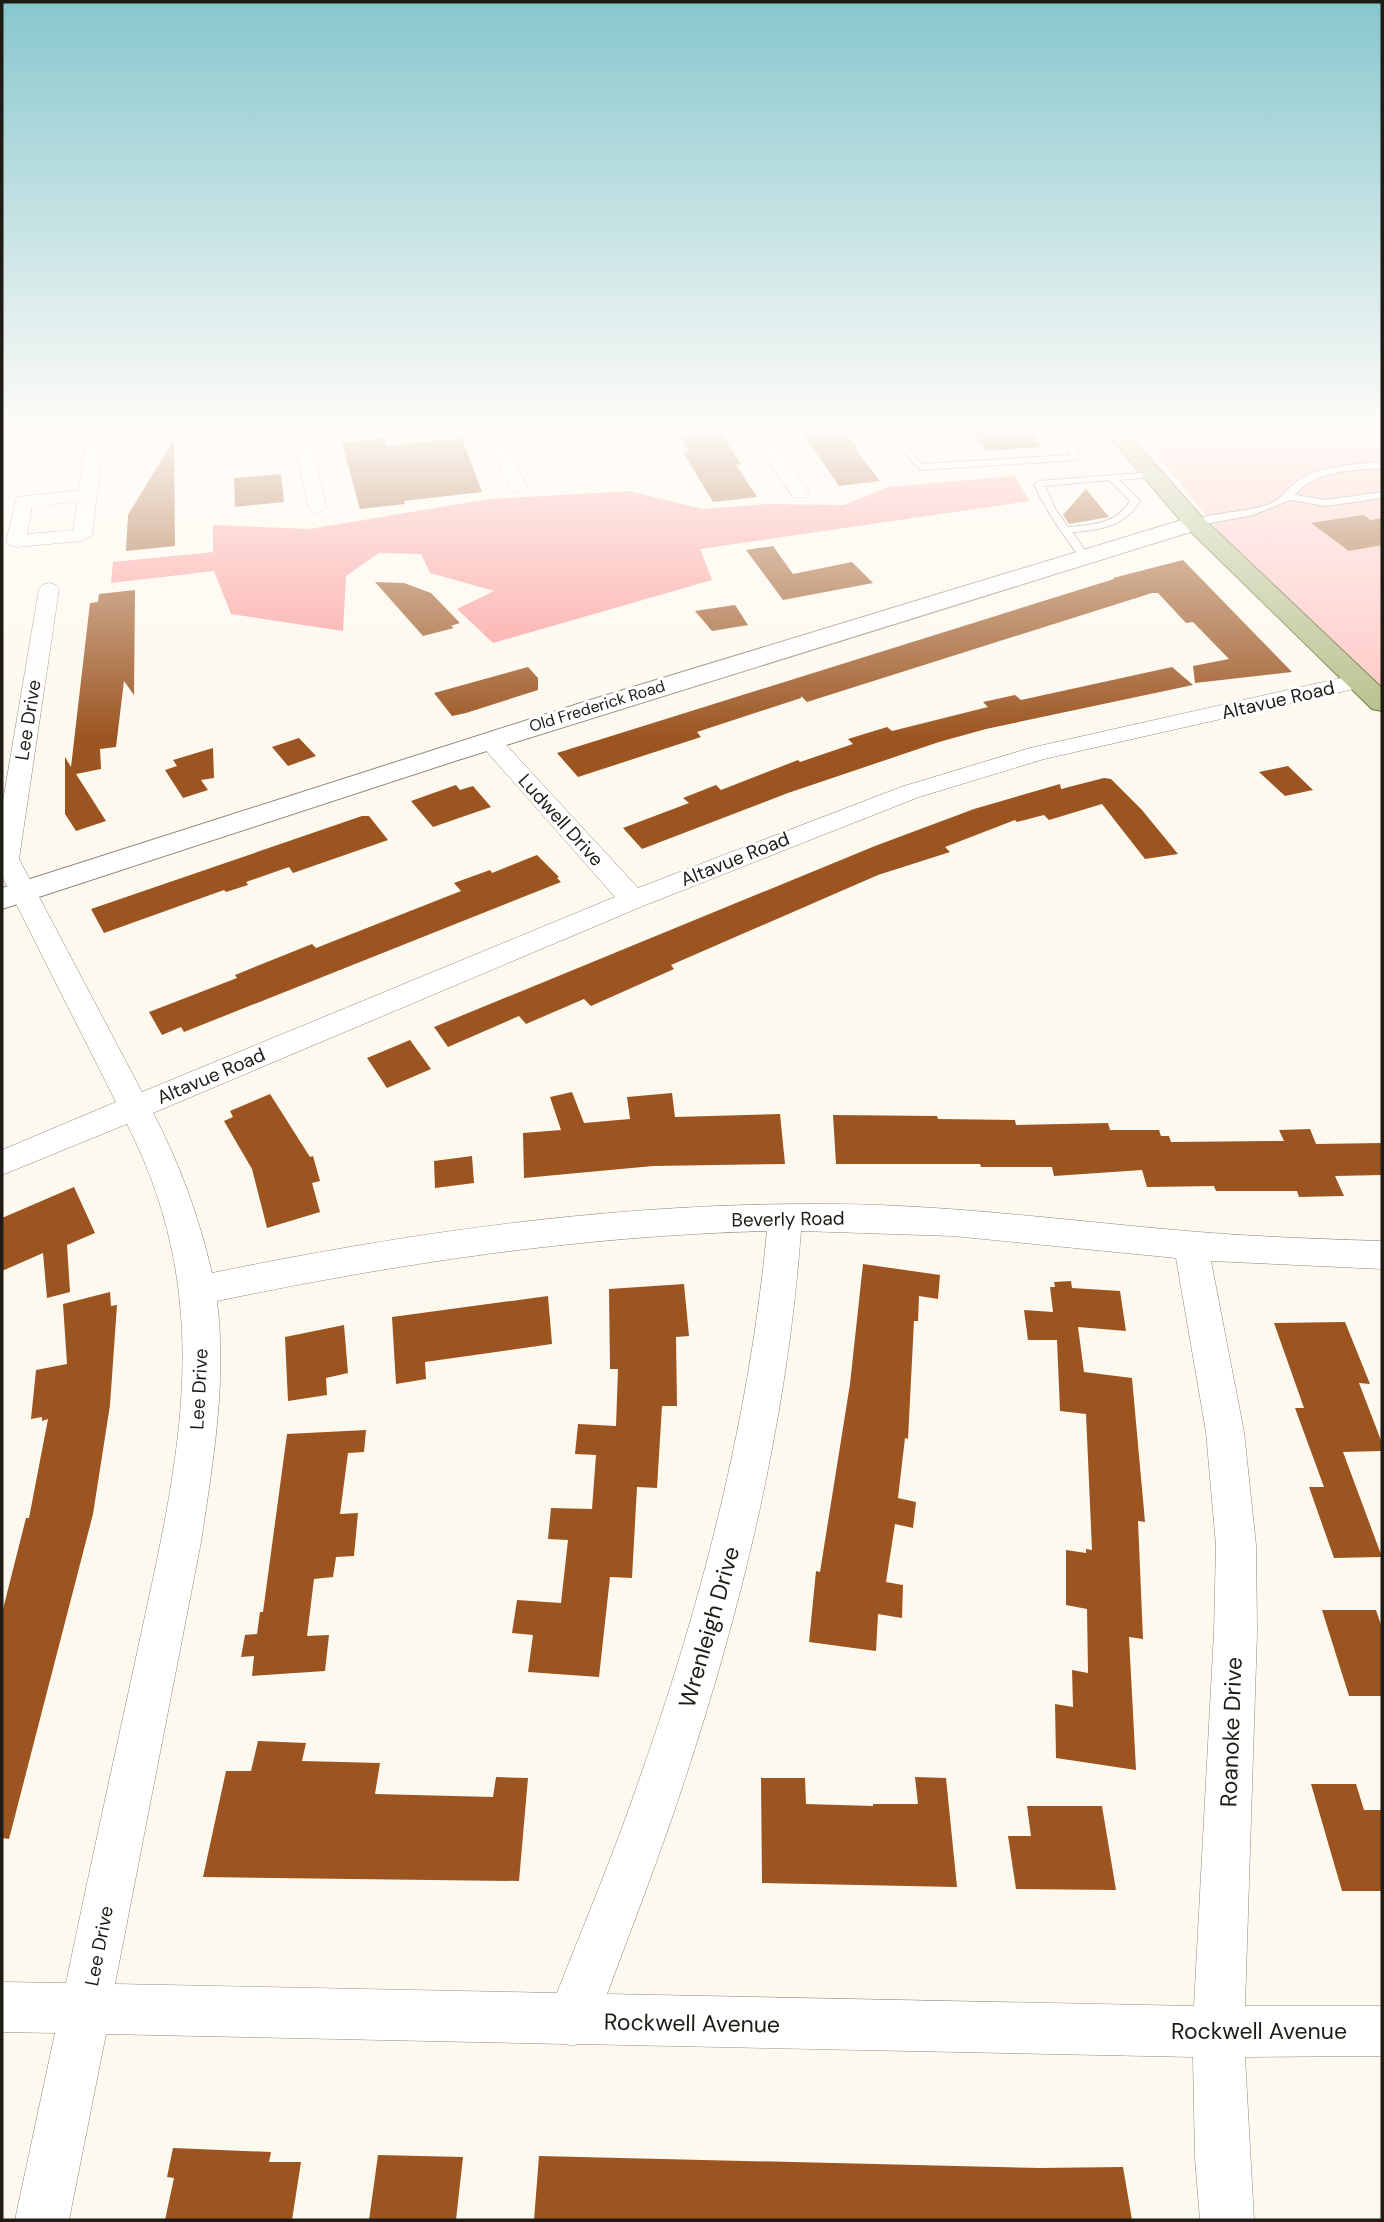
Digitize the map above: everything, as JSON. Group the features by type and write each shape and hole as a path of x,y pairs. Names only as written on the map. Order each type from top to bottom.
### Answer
{"main road":[{"path":"1203,531 1382,703"}],"street":[{"name":"Old Frederick Road","path":"13,895 489,740 1170,531"},
{"name":"Lee Drive","path":"42,2220 180,1542 195,1452 203,1356 197,1291 189,1244 175,1193 135,1108 13,895 6,859 49,589"},
{"name":"Altavue Road","path":"2,1163 815,827 978,770 1359,681"},
{"name":"Ludwell Drive","path":"489,740 633,900"},
{"name":"Beverly Road","path":"197,1291 428,1247 555,1232 785,1217 993,1224 1191,1247 1305,1256 1382,1255"},
{"name":"Wrenleigh Drive","path":"572,2021 671,1755 720,1595 749,1479 781,1285 785,1217"},
{"name":"Roanoke Drive","path":"1191,1247 1219,1380 1230,1462 1236,1545 1236,1633 1219,2032 1222,2178 1227,2220"},
{"name":"Rockwell Avenue","path":"2,2007 572,2021 1219,2032 1382,2031"}],"lane":[{"path":"1065,531 1085,557"}],"shaded area":[{"path":"213,531 826,531 700,549 712,580 493,643 457,609 494,591 430,573 421,554 379,553 346,576 343,631 231,614 214,571 111,583 113,562 213,552"},
{"path":"1218,531 1382,531 1382,693 1233,549"}],"building":[{"path":"127,531 175,531 175,546 126,551"},
{"path":"1321,531 1382,531 1382,545 1349,551"},
{"path":"773,546 793,574 852,562 873,583 783,600 746,550"},
{"path":"1183,560 1292,672 1195,683 1193,666 1229,659 1193,622 1186,623 1158,593 1152,593 807,702 801,696 697,732 701,737 578,777 557,753 1113,578"},
{"path":"375,582 404,583 431,593 460,623 451,626 454,628 423,636"},
{"path":"135,590 134,695 124,681 116,747 100,749 101,769 76,774 106,821 76,831 65,814 65,757 71,767 90,603 98,602 99,594"},
{"path":"735,605 748,625 712,631 695,611"},
{"path":"528,667 538,678 538,690 466,713 452,716 434,693"},
{"path":"1172,667 1193,685 986,729 939,742 788,793 642,849 623,828 689,803 683,798 716,785 721,790 798,760 800,762 853,744 848,739 887,727 892,731 988,707 983,702 1015,695 1021,700"},
{"path":"299,738 316,756 288,766 272,747"},
{"path":"213,748 214,778 201,780 208,790 183,798 165,770 177,766 173,760"},
{"path":"1288,766 1313,790 1285,796 1259,772"},
{"path":"1104,778 1111,779 1142,810 1178,854 1145,859 1102,804 1049,820 1044,815 1017,822 1015,820 945,847 950,852 878,875 671,965 674,969 591,1006 584,999 526,1024 519,1016 448,1047 434,1027 875,846 974,809 1060,784 1061,789"},
{"path":"456,785 460,790 473,786 491,807 433,827 411,801"},
{"path":"362,816 369,816 388,840 293,873 289,867 246,882 248,885 226,892 224,890 104,933 91,909"},
{"path":"537,855 561,882 184,1032 181,1027 162,1035 149,1012 237,978 235,975 312,944 316,948 461,891 454,883 490,870 492,873"},
{"path":"410,1040 431,1069 387,1088 367,1058"},
{"path":"572,1092 584,1123 630,1119 627,1097 672,1093 675,1117 780,1114 785,1164 653,1166 524,1178 523,1133 561,1130 550,1097"},
{"path":"270,1094 310,1157 313,1156 320,1181 312,1183 320,1212 267,1228 252,1169 224,1121 233,1117 230,1111"},
{"path":"833,1115 1015,1120 1016,1125 1108,1123 1110,1130 1159,1130 1161,1136 1169,1136 1171,1142 1284,1141 1279,1130 1310,1129 1316,1144 1382,1143 1382,1175 1335,1176 1344,1196 1299,1197 1297,1191 1216,1191 1214,1186 1147,1187 1142,1170 1054,1176 1052,1167 836,1164"},
{"path":"472,1156 474,1183 435,1188 434,1161"},
{"path":"74,1187 95,1233 67,1245 70,1292 47,1298 43,1253 2,1271 2,1218"},
{"path":"863,1264 940,1275 938,1299 919,1296 918,1321 914,1321 908,1439 905,1438 898,1498 916,1502 913,1528 895,1524 886,1582 903,1585 902,1618 878,1614 876,1651 809,1642 816,1571 820,1572 850,1384"},
{"path":"1071,1281 1072,1288 1120,1291 1126,1331 1078,1327 1084,1372 1132,1378 1145,1522 1138,1521 1143,1639 1129,1637 1136,1770 1056,1758 1055,1704 1073,1707 1072,1670 1088,1673 1087,1609 1066,1605 1066,1550 1086,1553 1086,1549 1092,1550 1086,1414 1060,1411 1057,1340 1028,1340 1024,1310 1053,1312 1050,1287 1055,1287 1054,1282"},
{"path":"684,1284 689,1336 676,1337 677,1406 662,1406 657,1488 637,1487 632,1578 610,1577 599,1677 528,1672 533,1635 512,1633 517,1600 561,1603 568,1540 548,1539 551,1508 592,1509 596,1455 575,1454 578,1424 616,1426 618,1369 610,1369 609,1289"},
{"path":"110,1292 111,1306 117,1305 110,1405 93,1514 9,1839 2,1838 2,1613 26,1518 29,1518 48,1419 31,1419 36,1370 67,1364 63,1304"},
{"path":"548,1296 552,1344 425,1362 426,1379 396,1384 392,1317"},
{"path":"1345,1322 1370,1384 1359,1383 1382,1443 1382,1451 1343,1452 1382,1557 1334,1558 1309,1487 1324,1487 1295,1408 1304,1408 1274,1323"},
{"path":"344,1325 348,1373 326,1378 327,1395 288,1401 285,1337"},
{"path":"366,1430 364,1452 348,1453 340,1514 358,1513 354,1556 336,1557 333,1577 314,1579 307,1636 329,1635 325,1671 252,1676 254,1656 241,1657 245,1635 257,1634 260,1612 263,1612 287,1434"},
{"path":"1322,1610 1376,1610 1382,1628 1382,1696 1349,1696"},
{"path":"258,1741 306,1743 302,1761 380,1763 375,1794 493,1797 496,1777 528,1778 519,1881 203,1877 226,1771 251,1771"},
{"path":"915,1777 946,1778 957,1887 762,1883 761,1778 805,1778 806,1804 873,1806 918,1804"},
{"path":"1311,1784 1356,1784 1364,1810 1382,1810 1382,1891 1342,1891"},
{"path":"1027,1806 1102,1806 1116,1890 1016,1889 1008,1836 1031,1836"},
{"path":"173,2148 271,2152 269,2162 301,2162 292,2220 165,2220 174,2178 167,2177"},
{"path":"378,2155 463,2157 456,2220 369,2220"},
{"path":"539,2156 1040,2168 1123,2167 1132,2220 534,2220"}]}
